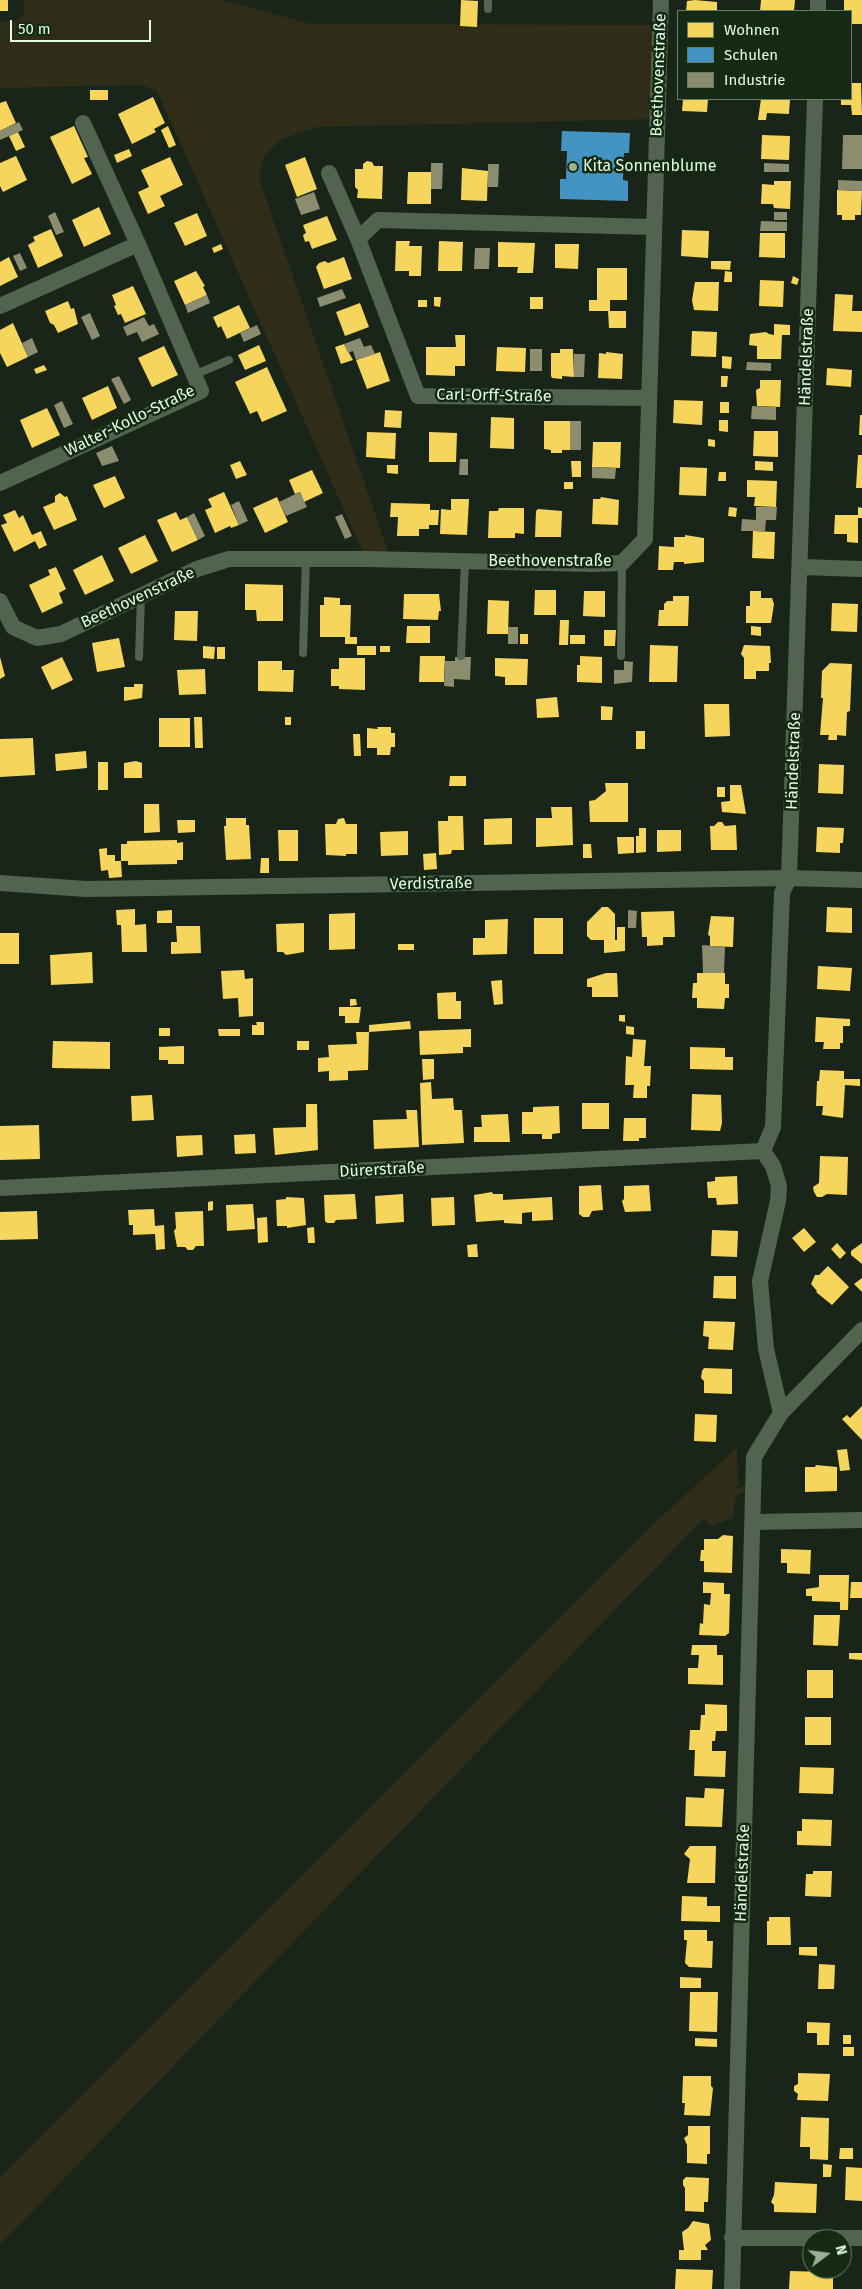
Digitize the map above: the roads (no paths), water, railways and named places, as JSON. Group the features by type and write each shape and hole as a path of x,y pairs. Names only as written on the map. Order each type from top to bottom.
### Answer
{"street":[{"name":"Beethovenstraße","path":"0,602 13,627 37,638 61,634 197,569 229,559 622,563 645,539 661,0"},
{"name":"Händelstraße","path":"763,1151 773,1127 782,893 790,878 815,100"},
{"name":"Walter-Kollo-Straße","path":"0,483 201,391 138,244 83,123"},
{"name":"Carl-Orff-Straße","path":"328,172 358,238 418,396 649,398"},
{"path":"358,238 378,220 654,226"},
{"path":"0,306 138,244"},
{"path":"800,567 862,569"},
{"name":"Verdistraße","path":"0,883 86,889 790,878 862,880"},
{"path":"763,1151 773,1166 779,1186 778,1201 760,1281 766,1349 781,1413"},
{"name":"Dürerstraße","path":"0,1188 763,1151"},
{"path":"781,1413 862,1330"},
{"name":"Händelstraße","path":"732,2289 754,1522 754,1457 781,1413"},
{"path":"754,1522 862,1520"},
{"path":"732,2238 862,2238"}],"lane":[{"path":"488,0 488,9"},
{"path":"194,375 229,360"},
{"path":"303,653 306,559"},
{"path":"461,656 465,562"},
{"path":"621,656 622,563"},
{"path":"139,657 141,596"}],"place":[{"name":"Kita Sonnenblume","path":"573,167"}]}
